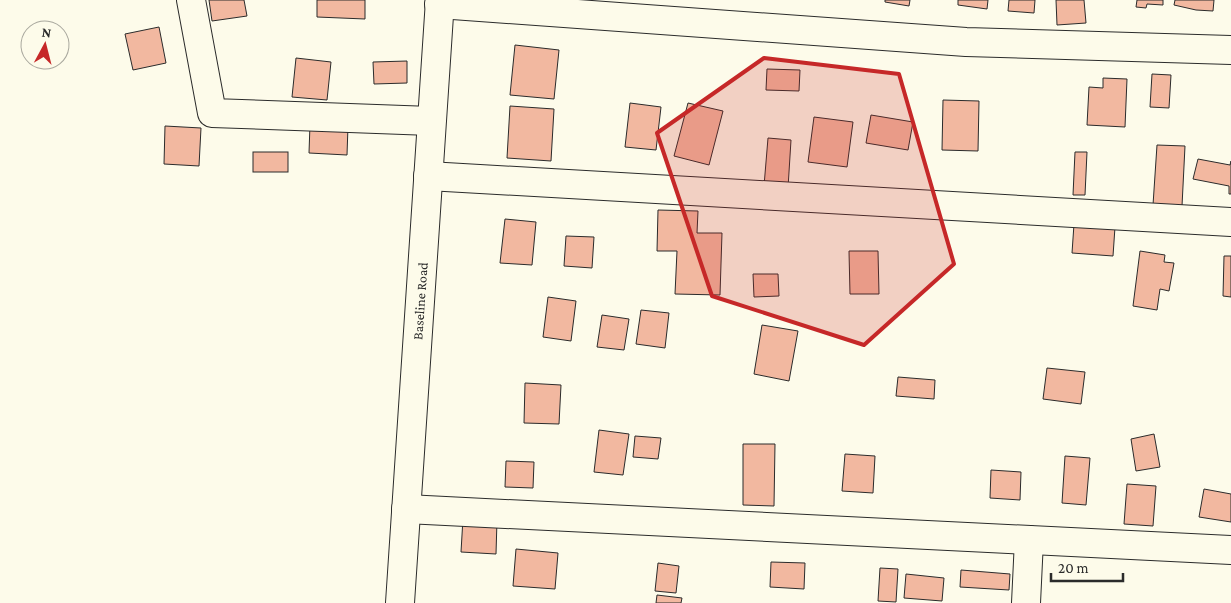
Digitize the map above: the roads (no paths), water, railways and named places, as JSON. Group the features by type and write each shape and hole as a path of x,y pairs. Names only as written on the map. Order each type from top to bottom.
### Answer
{"street":[{"path":"191,0 212,113 431,121"},
{"path":"439,2 966,42 1231,50"},
{"name":"Baseline Road","path":"400,603 439,2"},
{"path":"428,176 1231,222"},
{"path":"406,508 1231,550"},
{"path":"1026,603 1029,540"}]}
